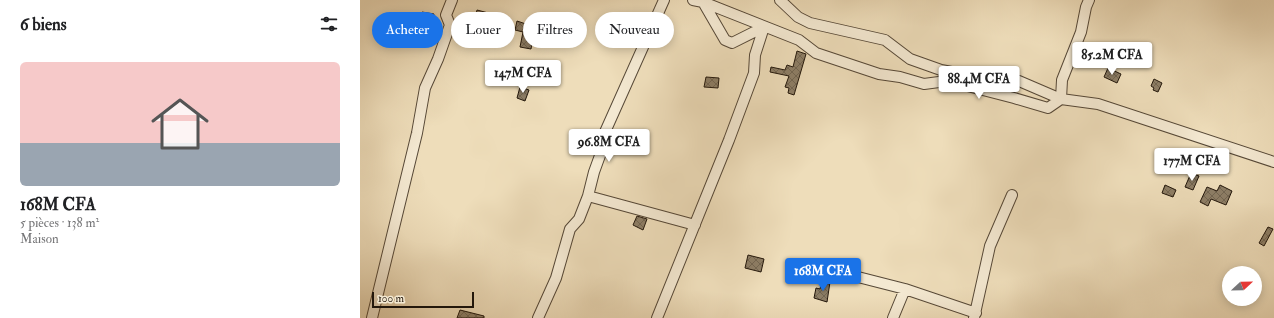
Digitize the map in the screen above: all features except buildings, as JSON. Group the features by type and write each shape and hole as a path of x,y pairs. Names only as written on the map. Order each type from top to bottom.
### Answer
{"street":[{"path":"372,318 417,133 425,88 438,59 450,25 446,15 452,0"},
{"path":"538,318 556,278 570,229 579,219 588,196 594,172 602,150 605,132 664,0"},
{"path":"693,0 703,2 799,40 816,53 879,74 900,77 924,84 952,82 1048,108 1061,99"},
{"path":"780,0 798,17 810,23 885,40 910,59 941,70 972,76 1019,81 1061,99 1098,104 1274,162"},
{"path":"1061,99 1062,80 1081,32 1086,7 1089,0"},
{"path":"703,2 725,40 732,43 764,26"},
{"path":"657,318 729,140 754,73 755,55 764,26"},
{"path":"941,70 952,82"},
{"path":"858,277 905,289 975,316 990,246 1012,195"},
{"path":"588,196 695,225"},
{"path":"893,318 905,289"}]}
